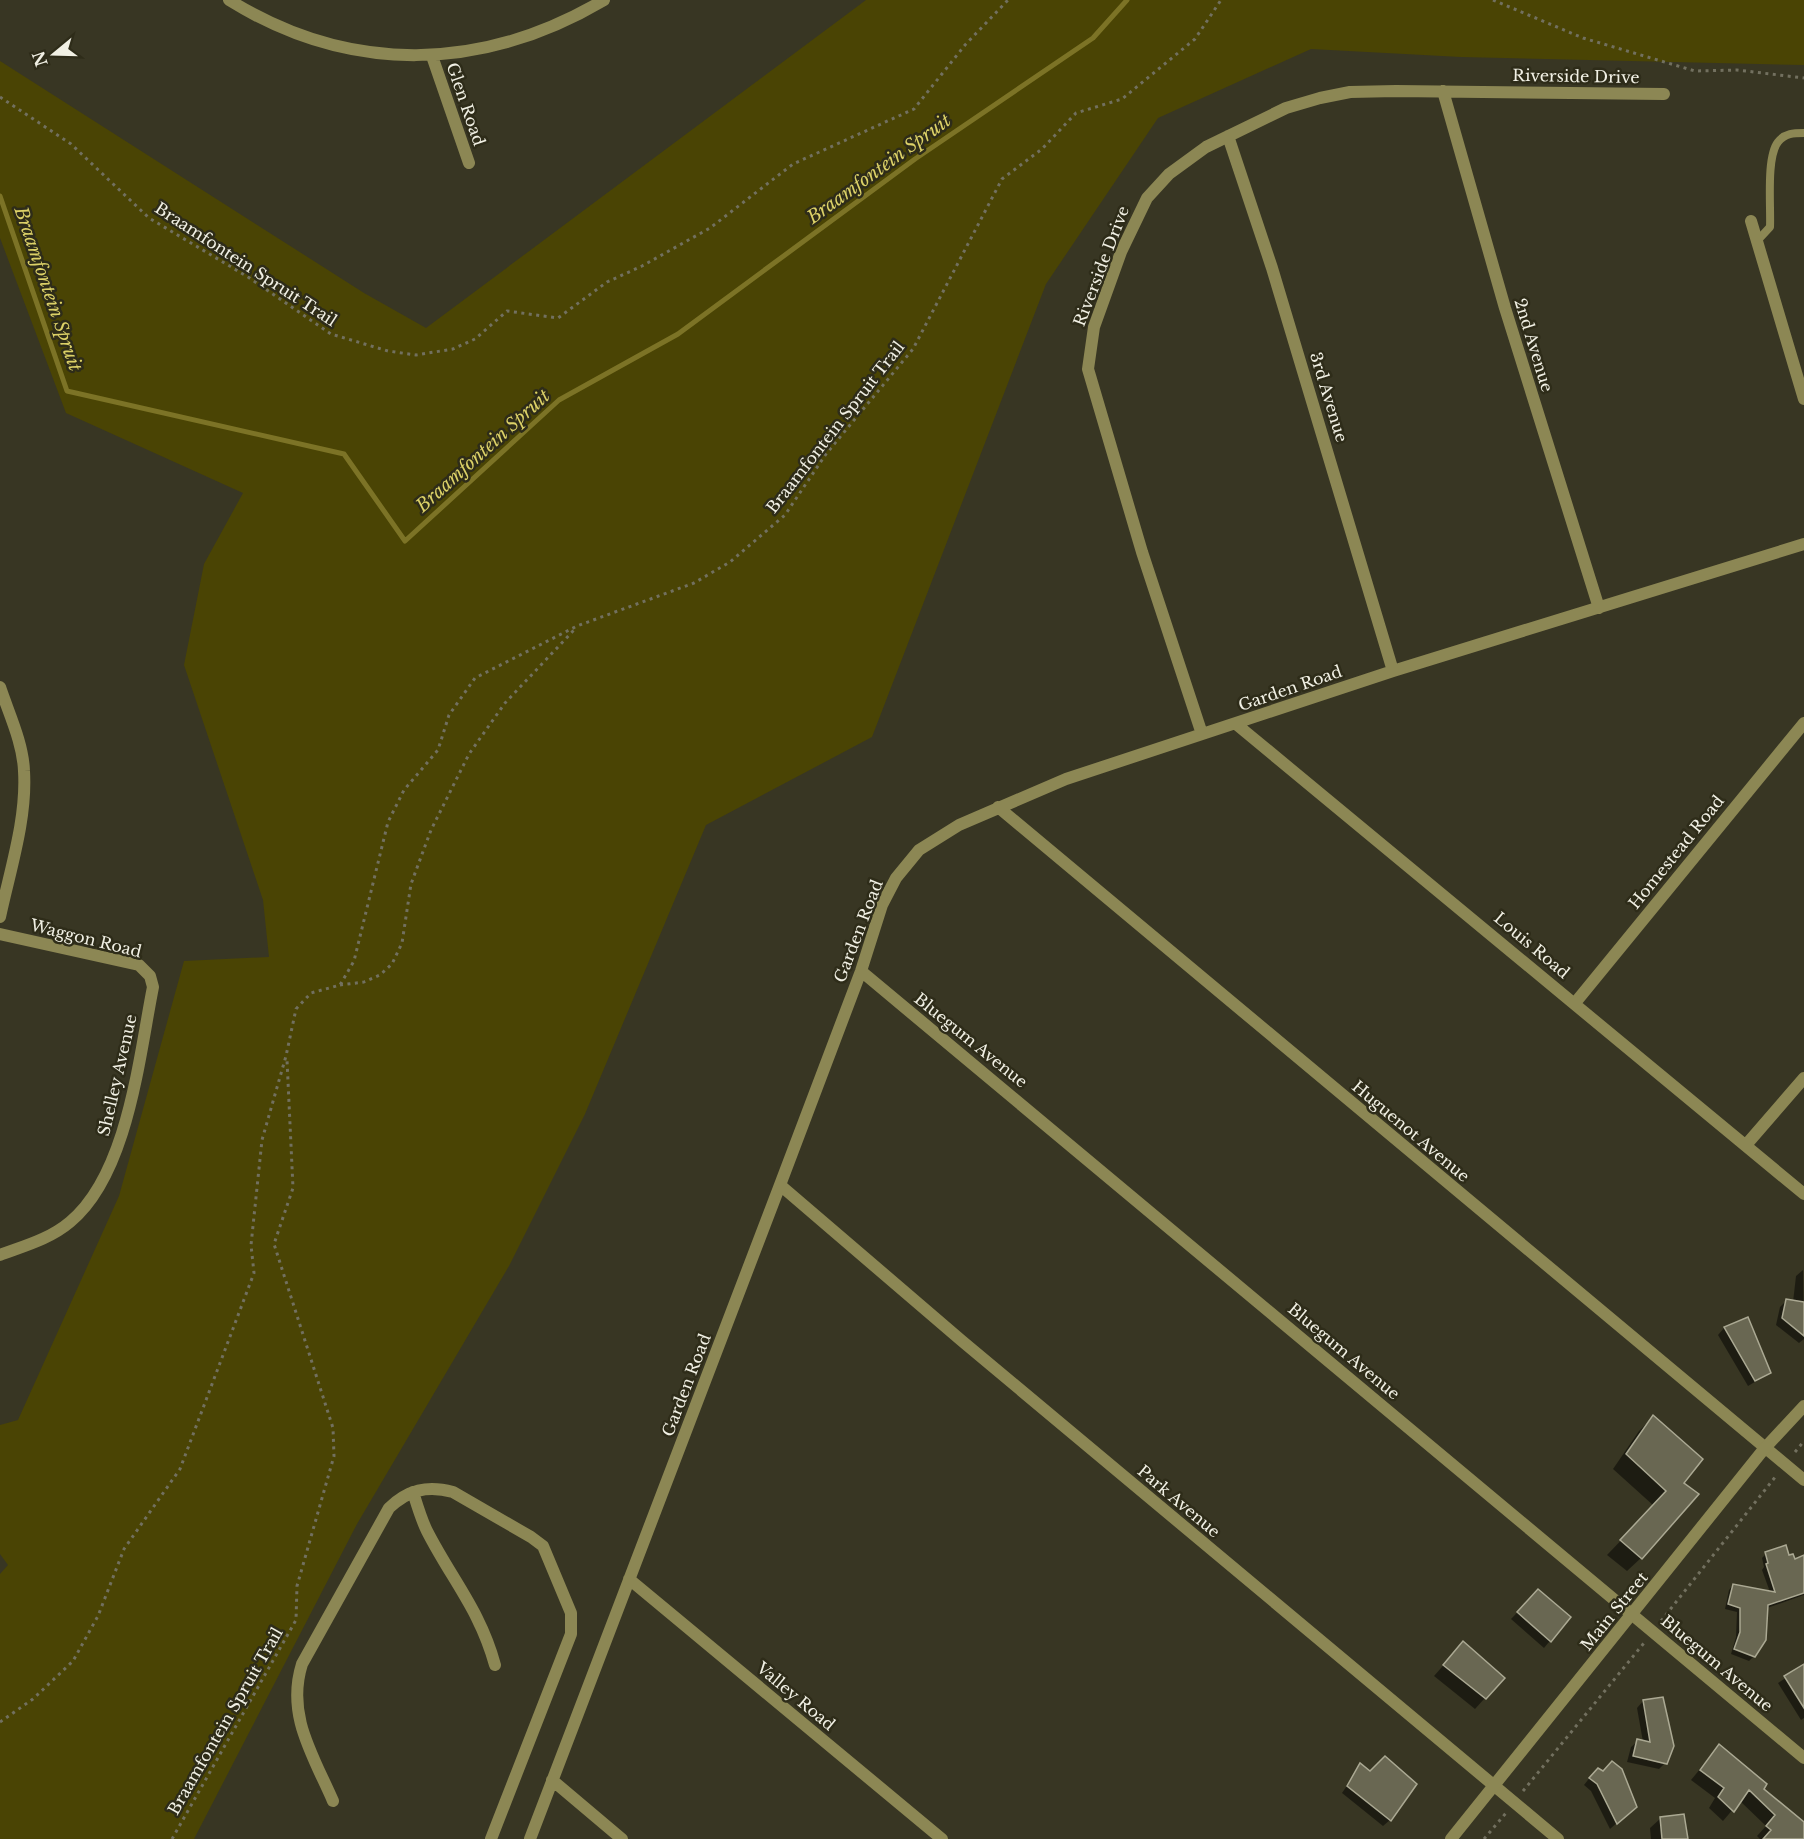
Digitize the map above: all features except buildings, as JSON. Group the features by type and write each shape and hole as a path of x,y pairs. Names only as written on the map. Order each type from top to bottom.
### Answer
{"street":[{"path":"229,0 257,17 322,44 349,49 432,56 518,40 562,24 604,0"},
{"name":"Glen Road","path":"432,56 469,163"},
{"name":"Riverside Drive","path":"1202,734 1091,383 1088,354 1094,327 1121,252 1146,198 1183,162 1228,136 1286,108 1320,98 1350,92 1664,94"},
{"name":"2nd Avenue","path":"1443,92 1505,308 1599,608"},
{"name":"3rd Avenue","path":"1228,136 1272,268 1393,671"},
{"path":"1751,222 1804,399"},
{"name":"Garden Road","path":"530,1839 861,971 888,893 906,864 935,838 998,807 1066,779 1393,671 1804,544"},
{"path":"0,687 22,756 24,778 23,807 0,917"},
{"name":"Homestead Road","path":"1575,1003 1804,723"},
{"name":"Louis Road","path":"1236,724 1804,1194"},
{"name":"Huguenot Avenue","path":"998,807 1202,975 1764,1449 1804,1480"},
{"name":"Waggon Road","path":"0,934 139,965 150,976 153,987"},
{"name":"Bluegum Avenue","path":"861,971 1804,1758"},
{"name":"Shelley Avenue","path":"0,1255 51,1235 87,1206 118,1144 128,1115 153,987"},
{"path":"1746,1145 1804,1078"},
{"name":"Park Avenue","path":"780,1185 962,1341 1558,1839"},
{"name":"Main Street","path":"1451,1839 1764,1449 1804,1406"},
{"path":"333,1801 298,1719 296,1698 298,1677 308,1651 382,1518 397,1500 413,1492 430,1488 453,1492 537,1541 555,1571 571,1613 571,1634 491,1839"},
{"path":"413,1492 426,1528 470,1600 489,1643 495,1665"},
{"name":"Valley Road","path":"629,1579 942,1839"},
{"path":"552,1780 622,1839"}],"lane":[{"path":"1757,241 1770,227 1772,156 1778,142 1788,134 1804,133"}],"path":[{"name":"Braamfontein Spruit Trail","path":"0,97 71,144 149,218 248,277 331,334 388,351 416,356 453,349 475,339 507,312 558,318 607,282 642,266 710,228 793,164 914,108 965,45 1008,0"},
{"name":"Braamfontein Spruit Trail","path":"340,985 354,961 388,822 404,790 438,750 448,715 475,678 577,626 694,583 730,562 785,515 826,454 913,349 1002,179 1042,149 1076,113 1122,99 1195,39 1221,0"},
{"path":"1493,0 1583,38 1695,71 1737,70 1804,78"},
{"name":"Braamfontein Spruit Trail","path":"0,1722 33,1699 73,1661 98,1616 124,1549 180,1469 254,1273 251,1245 262,1140 286,1056 296,1009 311,993 340,985 364,982 381,975 392,964 402,943 411,884 431,830 469,754 505,703 577,626"},
{"name":"Braamfontein Spruit Trail","path":"172,1839 296,1620 297,1586 334,1456 333,1428 274,1244 294,1188 286,1056"},
{"path":"1484,1839 1785,1464"}],"shaded area":[{"path":"866,0 1804,0 1804,65 1461,57 1311,49 1158,118 1046,284 872,737 706,825 585,1114 509,1266 357,1524 194,1839 0,1839 0,1574 8,1565 0,1554 0,1425 18,1420 119,1196 184,961 269,957 263,900 184,665 204,564 243,493 66,413 0,238 0,61 364,293 426,328"}],"waterway":[{"name":"Braamfontein Spruit","path":"0,196 67,391 344,454 405,541 559,400 678,334 915,159 1093,38 1127,0"}]}
